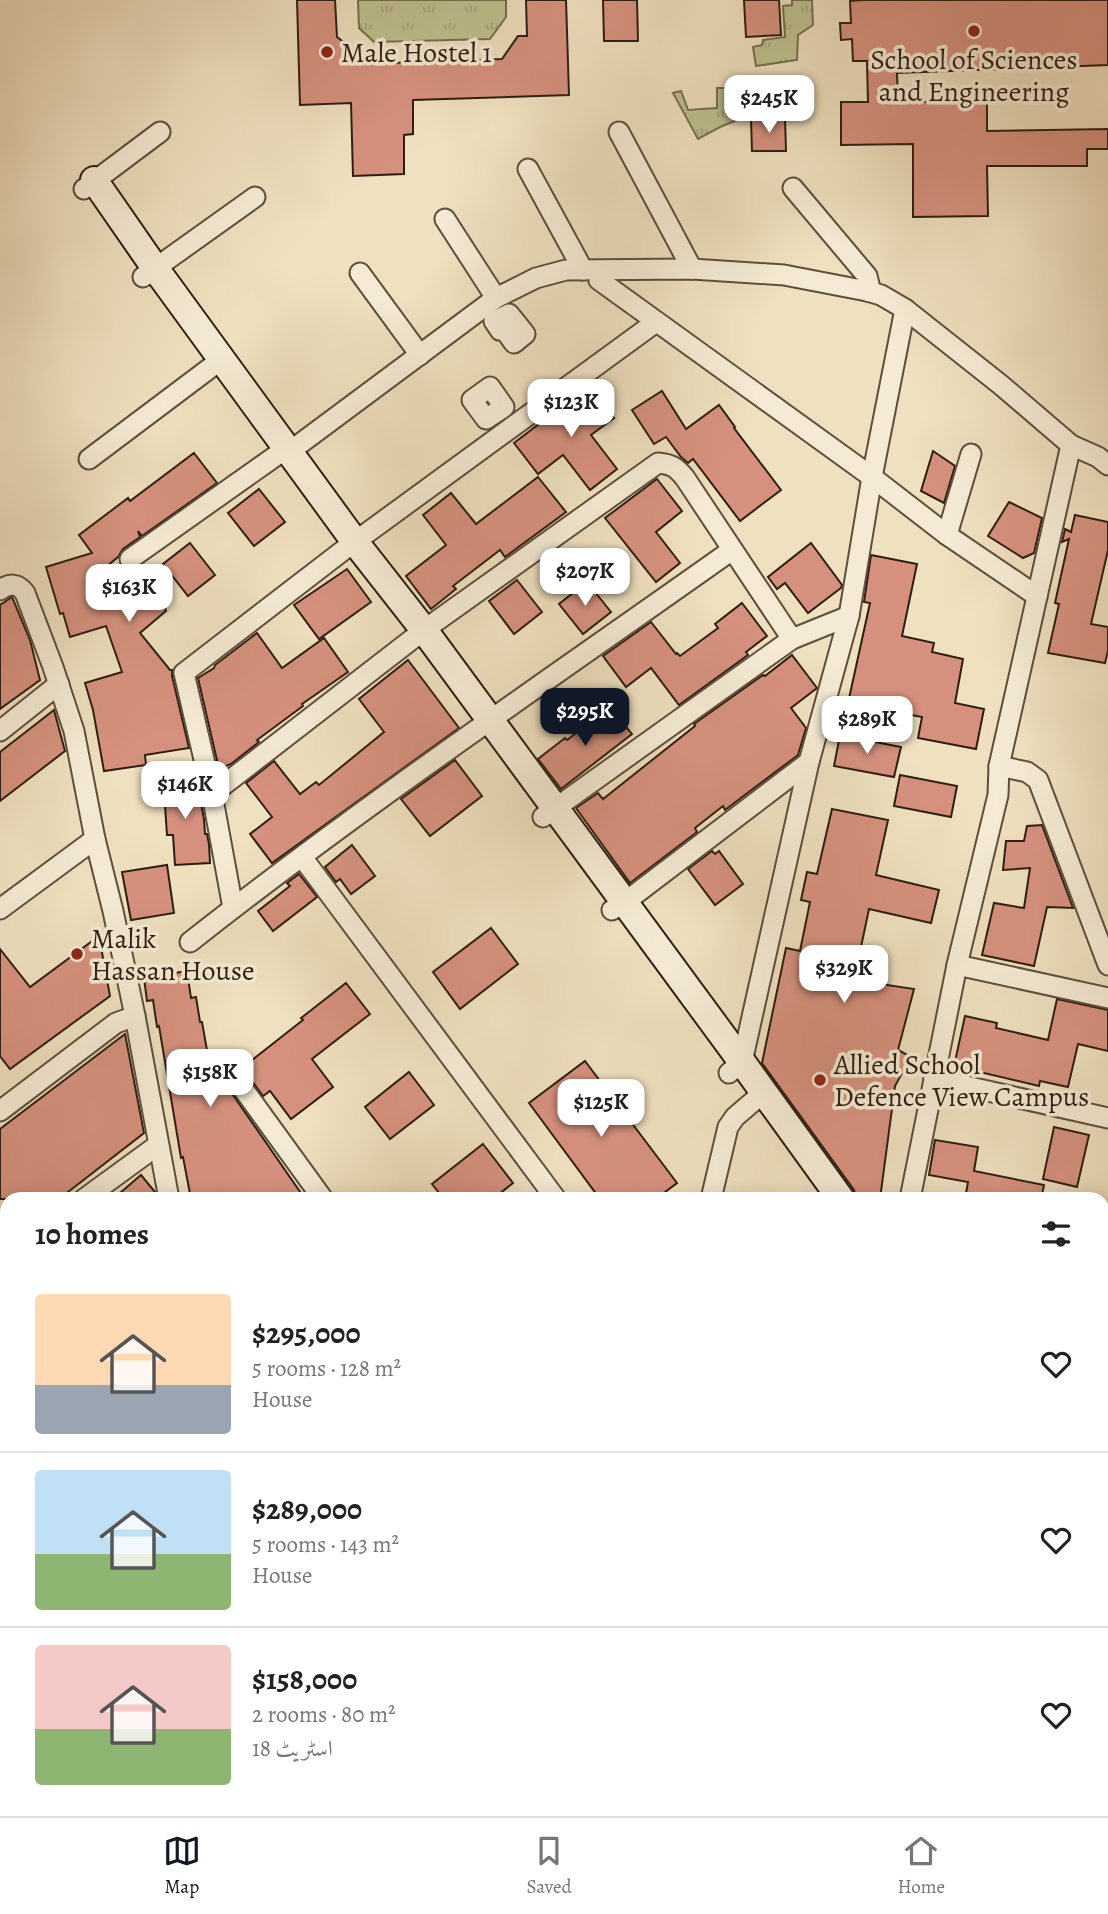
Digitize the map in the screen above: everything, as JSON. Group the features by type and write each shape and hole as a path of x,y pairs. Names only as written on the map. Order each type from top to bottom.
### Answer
{"street":[{"path":"160,132 89,185 149,272 736,1068 818,1192"},
{"path":"619,132 692,269"},
{"path":"528,169 599,280 872,477 947,535 1037,596"},
{"path":"793,188 867,276 867,291"},
{"path":"149,272 255,197"},
{"path":"445,219 496,298"},
{"path":"130,559 283,453 496,298 536,278 566,270 692,269 784,275 867,291 894,301 1071,445 1098,457 1108,465"},
{"path":"360,273 420,355"},
{"path":"736,1068 809,762 849,615 872,477 905,309"},
{"path":"233,908 212,794 184,673 350,546 656,322"},
{"path":"89,459 217,363"},
{"path":"911,1192 957,965 998,795 999,766 1071,445"},
{"path":"947,535 971,454"},
{"path":"212,794 418,635 658,463 675,466 680,472 792,639"},
{"path":"190,942 484,725 732,550"},
{"path":"2,589 9,585 18,585 25,593 74,731 135,1016 168,1192"},
{"path":"550,813 792,639 849,615"},
{"path":"0,731 59,684"},
{"path":"618,906 809,762"},
{"path":"999,766 1027,772 1038,780 1108,965"},
{"path":"0,909 95,839"},
{"path":"302,857 550,1192"},
{"path":"957,965 1108,998"},
{"path":"0,1111 116,1023 135,1016"},
{"path":"236,1079 318,1192"},
{"path":"934,1079 1108,1118"},
{"path":"713,1192 728,1126 757,1097"},
{"path":"757,1097 835,1192"},
{"path":"94,1192 158,1145"}],"green space":[{"path":"358,0 506,0 506,17 490,39 374,42 359,28"},
{"path":"792,0 812,0 813,25 798,35 797,60 756,66 753,47 762,45 763,40 785,37 783,6 792,5"},
{"path":"717,88 784,88 780,113 749,115 698,139 673,93 681,91 688,110 717,108"}],"building":[{"path":"297,0 335,0 337,37 360,55 360,64 502,59 518,36 527,36 526,0 566,0 569,95 413,100 413,134 404,135 404,174 353,176 351,103 300,105"},
{"path":"603,0 637,0 638,41 604,41"},
{"path":"744,0 779,0 781,35 746,37"},
{"path":"1108,0 1108,65 897,73 898,102 987,101 987,131 1108,129 1108,149 1087,149 1087,166 987,166 988,216 913,217 913,144 841,145 841,102 868,102 867,61 853,61 852,39 841,40 840,23 851,23 850,1"},
{"path":"785,119 786,151 752,151 751,120"},
{"path":"589,386 614,418 591,435 617,469 590,490 563,455 538,474 514,443"},
{"path":"662,391 686,429 719,405 781,490 740,521 693,459 688,463 666,437 654,444 632,410"},
{"path":"933,451 955,466 944,503 921,491"},
{"path":"194,453 217,483 142,536 138,531 140,537 94,577 102,602 126,594 152,571 166,611 140,633 172,670 189,748 145,755 146,765 104,771 93,710 85,683 122,672 106,626 70,637 46,567 92,553 79,535"},
{"path":"538,477 566,512 505,557 500,550 453,586 456,589 431,609 406,576 446,545 423,515 451,493 476,524"},
{"path":"657,479 682,511 656,532 680,563 656,582 605,518"},
{"path":"259,489 285,522 254,546 228,513"},
{"path":"1009,502 1042,518 1034,553 1023,558 988,536"},
{"path":"1075,515 1108,522 1108,550 1091,624 1108,627 1105,663 1048,653 1059,604 1055,603 1069,539 1062,542 1065,529 1071,532"},
{"path":"190,543 215,575 188,596 163,564"},
{"path":"811,543 842,585 808,613 785,583 777,589 768,577"},
{"path":"871,555 917,564 902,636 934,643 932,652 963,659 955,703 984,709 976,749 918,738 922,717 848,703 870,603 864,602"},
{"path":"347,569 371,602 319,639 294,605"},
{"path":"517,580 542,612 514,634 489,601"},
{"path":"587,582 611,612 583,634 559,604"},
{"path":"12,597 30,640 40,680 0,709 0,605"},
{"path":"742,603 767,636 746,652 748,655 679,705 651,668 626,687 603,656 651,622 680,656 718,628 715,624"},
{"path":"257,633 282,668 324,638 348,672 302,704 303,706 257,740 259,742 231,764 219,769 198,678"},
{"path":"792,655 817,688 791,708 806,728 798,755 725,810 723,806 695,828 697,832 630,883 576,808 598,793 603,799 695,726 694,724"},
{"path":"408,660 459,728 272,863 250,834 272,817 246,783 274,761 300,794 316,782 319,785 384,732 359,699"},
{"path":"610,707 632,734 561,789 538,759"},
{"path":"54,710 65,751 0,801 0,752"},
{"path":"840,735 901,747 894,777 834,766"},
{"path":"455,760 482,796 430,836 401,799"},
{"path":"900,775 957,786 951,817 894,806"},
{"path":"196,780 209,844 210,863 175,865 173,835 167,835 165,806 158,806 156,783"},
{"path":"832,809 888,820 876,875 939,890 931,923 869,909 854,980 914,989 898,1050 911,1057 895,1086 881,1192 855,1192 762,1063 786,948 800,951 810,902 801,900 807,872 817,874"},
{"path":"1042,825 1073,908 1047,907 1034,966 982,955 994,903 1024,908 1030,868 1003,870 1006,841 1024,841 1027,826"},
{"path":"352,845 375,876 351,894 340,879 336,882 325,867"},
{"path":"712,851 715,854 719,851 743,884 715,905 688,869"},
{"path":"167,865 174,913 131,920 122,872"},
{"path":"299,874 317,897 273,931 258,911 290,886 287,883"},
{"path":"491,928 518,964 460,1009 433,972"},
{"path":"99,936 110,996 10,1069 0,1056 0,949 30,987"},
{"path":"187,971 191,998 196,997 202,1022 214,1090 224,1082 300,1192 190,1192 183,1157 181,1158 159,1026 157,1027 153,1000 147,1001 144,978"},
{"path":"346,983 370,1014 312,1059 333,1087 291,1119 270,1091 263,1096 242,1068"},
{"path":"1057,999 1108,1010 1108,1051 1078,1044 1068,1087 1040,1081 1039,1086 954,1066 965,1016 997,1023 996,1028 1048,1040"},
{"path":"125,1034 144,1133 68,1192 0,1192 0,1129"},
{"path":"585,1061 677,1183 665,1192 595,1192 529,1103"},
{"path":"409,1072 434,1105 390,1139 365,1107"},
{"path":"1054,1127 1089,1135 1077,1187 1043,1179"},
{"path":"935,1140 978,1147 974,1171 1044,1185 1042,1192 966,1192 968,1182 929,1175"},
{"path":"483,1144 513,1183 502,1192 438,1192 432,1184"},
{"path":"141,1175 155,1192 121,1192"}],"place":[{"name":"School of Sciences and Engineering","path":"974,31"},
{"name":"Male Hostel 1","path":"327,52"},
{"name":"Malik Hassan House","path":"77,954"},
{"name":"Allied School Defence View Campus","path":"820,1080"}]}
